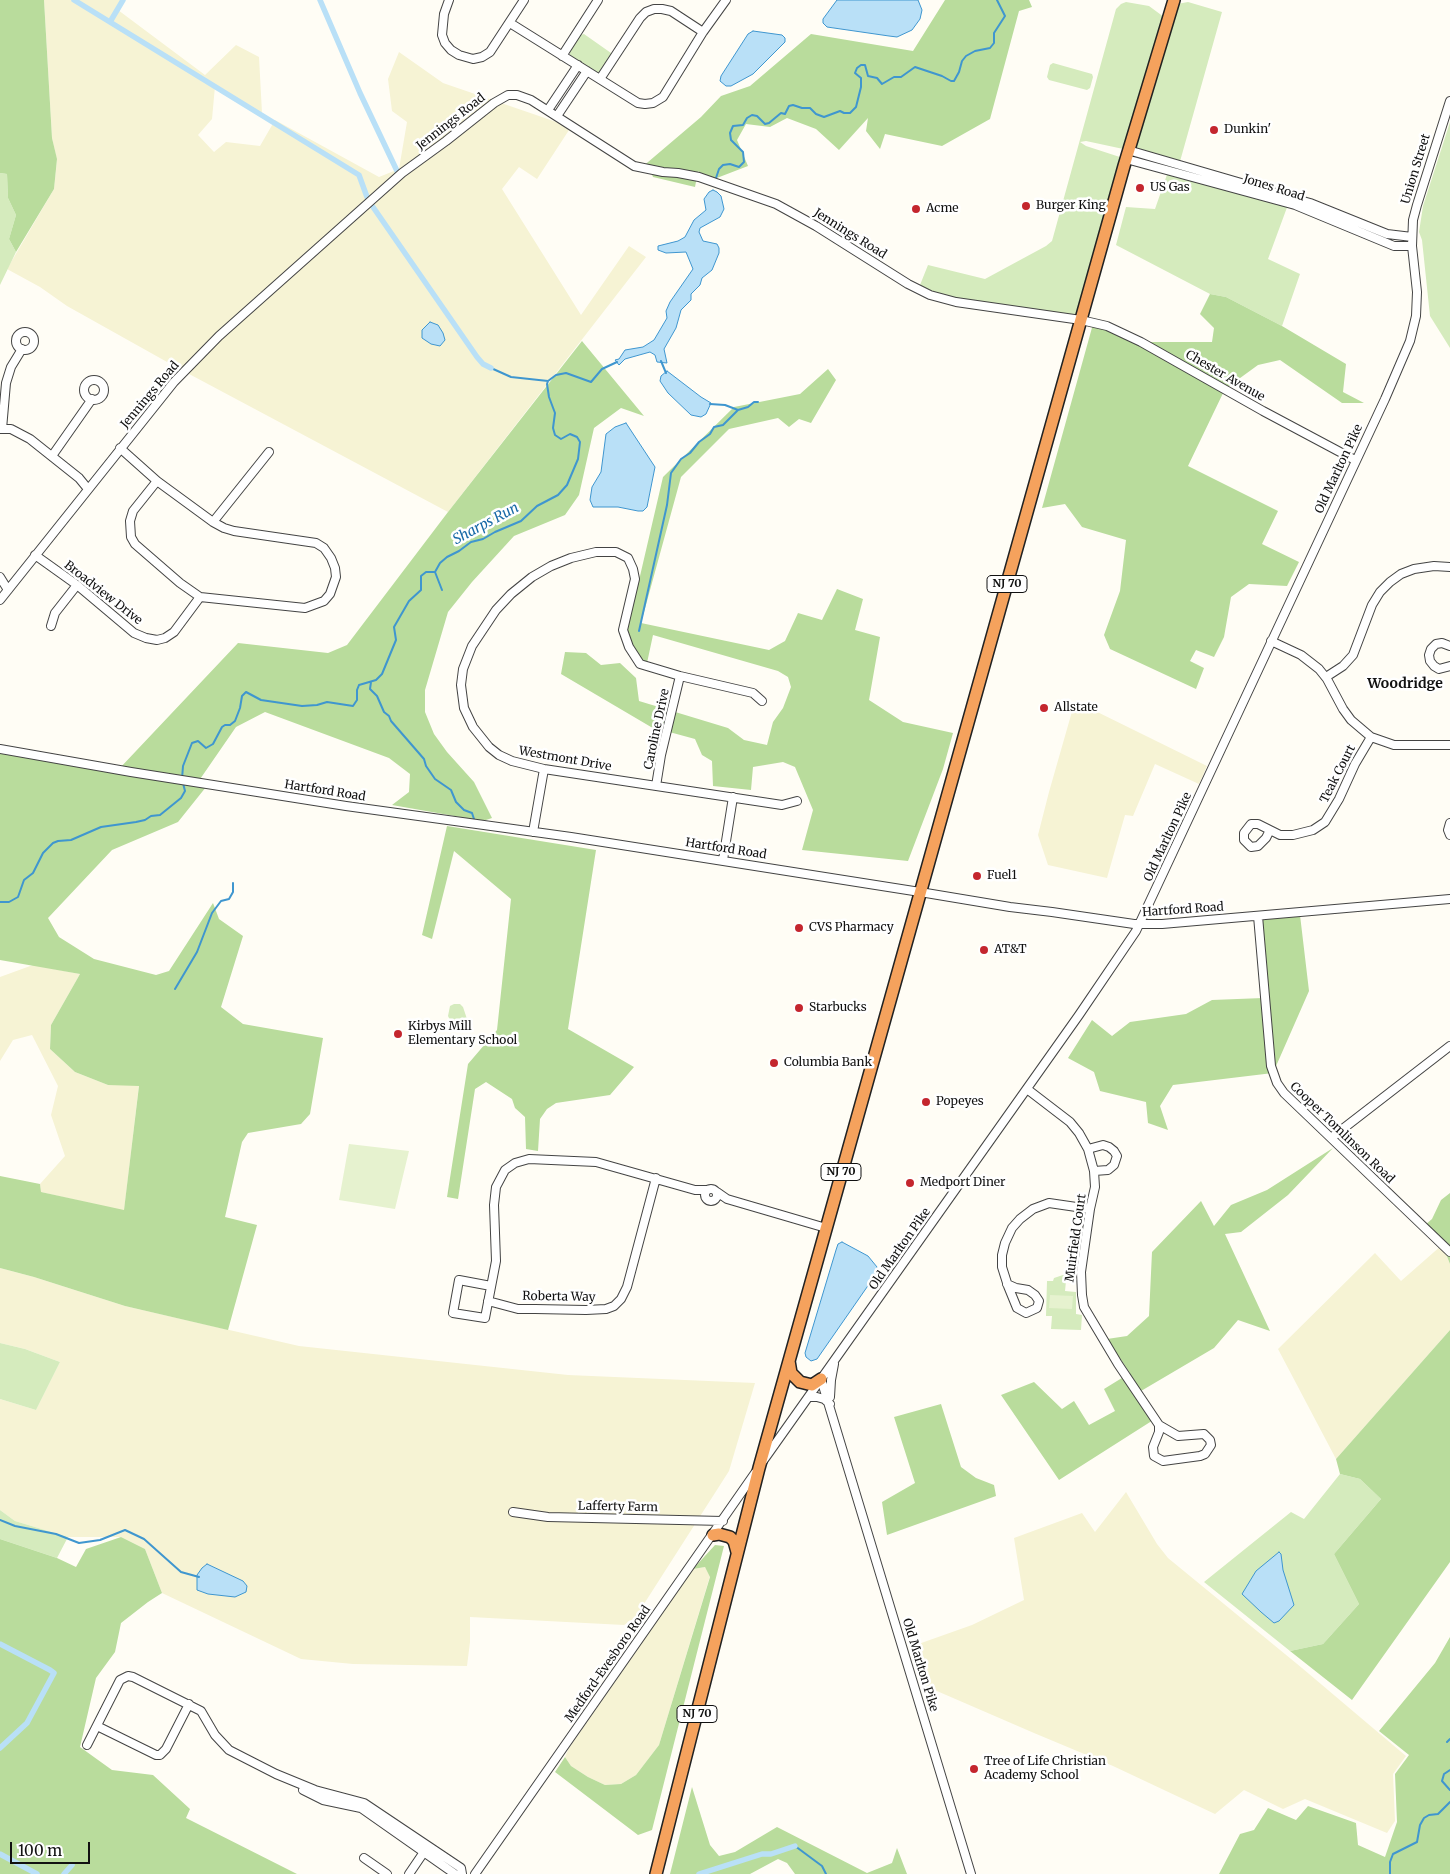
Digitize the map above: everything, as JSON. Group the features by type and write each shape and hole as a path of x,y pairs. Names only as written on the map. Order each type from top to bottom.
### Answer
{"highway":[{"name":"NJ 70","path":"656,1874 758,1468 1127,155 1174,0"},
{"path":"789,1360 791,1372 800,1382 812,1385 821,1380"},
{"path":"713,1535 719,1534 730,1537 734,1542 737,1553"}],"street":[{"path":"449,0 444,14 442,35 445,43 451,50 466,58 473,59 482,57 490,52 524,0"},
{"path":"562,56 598,0"},
{"path":"510,23 638,103 653,103 662,97 703,32 726,0"},
{"path":"600,79 640,18 646,12 654,9 671,11 703,32"},
{"path":"548,110 578,65"},
{"path":"557,116 587,71"},
{"name":"Jennings Road","path":"0,600 178,377 225,329 402,173 501,98 508,95 524,96 634,166 699,177 776,204 811,223 908,284 930,295 956,302 1081,320"},
{"name":"Union Street","path":"1412,246 1416,204 1450,101"},
{"name":"Jones Road","path":"1127,155 1310,204 1387,234 1412,237"},
{"name":"Jones Road","path":"1127,155 1296,206 1394,246 1412,246"},
{"name":"Old Marlton Pike","path":"809,1397 1119,959 1139,925 1385,399 1413,329 1417,292 1412,246"},
{"name":"Chester Avenue","path":"1081,320 1107,326 1141,342 1355,460"},
{"path":"22,349 11,367 6,383 1,429 11,429 26,436 79,478 88,489"},
{"path":"52,456 92,399"},
{"path":"120,448 157,481 213,522 234,531 316,543 324,548 331,558 336,577 330,594 324,601 305,608 200,597 180,583 135,544 131,538 130,521 133,511 157,481"},
{"path":"213,522 269,452"},
{"name":"Westmont Drive","path":"762,701 753,693 680,676 640,664 633,656 623,630 635,579 631,562 628,558 616,552 596,552 571,558 551,566 532,577 511,594 482,628 472,646 463,670 461,685 464,708 473,727 489,747 499,755 512,761 544,769 782,805 797,800"},
{"name":"Broadview Drive","path":"36,555 77,585 134,633 146,638 156,640 165,638 174,632 200,597"},
{"path":"1326,677 1343,666 1353,655 1372,605 1380,592 1390,582 1401,574 1414,569 1434,566 1450,567"},
{"path":"0,577 8,590"},
{"path":"51,626 55,613 77,585"},
{"path":"1271,641 1305,657 1326,677 1343,709 1356,725 1371,737 1394,745 1450,745"},
{"path":"1450,646 1442,643 1436,644 1431,649 1429,655 1430,661 1439,669 1446,669 1450,666"},
{"name":"Caroline Drive","path":"656,786 661,755 680,676"},
{"name":"Teak Court","path":"1270,830 1287,836 1300,835 1313,830 1325,822 1371,737"},
{"name":"Hartford Road","path":"0,749 167,778 373,810 723,860 1010,907 1139,925 1450,899"},
{"path":"533,832 544,769"},
{"path":"723,860 733,797"},
{"path":"1450,823 1448,830 1450,835"},
{"name":"Cooper Tomlinson Road","path":"1258,916 1266,1018 1273,1075 1284,1093 1450,1252"},
{"path":"1331,1138 1450,1046"},
{"name":"Muirfield Court","path":"1027,1088 1070,1122 1079,1133 1088,1149 1094,1171 1095,1187 1090,1209 1080,1283 1084,1307 1118,1364 1160,1425 1178,1436 1204,1434 1210,1440 1211,1445 1205,1454 1200,1456 1159,1460 1152,1452 1160,1425"},
{"path":"1088,1149 1103,1145 1114,1151 1117,1156 1114,1165 1108,1170 1094,1171"},
{"path":"492,1286 459,1280 453,1313 485,1318 492,1286 496,1261 494,1204 496,1187 505,1170 515,1163 530,1159 596,1162 695,1190 706,1194 709,1201 716,1196 826,1228"},
{"name":"Roberta Way","path":"488,1301 518,1309 586,1310 606,1309 614,1306 621,1298 626,1287 656,1178"},
{"path":"1007,1284 1002,1267 1002,1255 1008,1236 1020,1219 1034,1209 1049,1203 1090,1209"},
{"path":"830,1404 831,1380 837,1357"},
{"name":"Old Marlton Pike","path":"821,1380 830,1404 971,1874"},
{"path":"809,1397 824,1400 830,1404"},
{"name":"Medford-Evesboro Road","path":"475,1874 809,1397"},
{"name":"Lafferty Farm","path":"513,1512 548,1517 723,1521"},
{"path":"87,1745 120,1680 128,1676 201,1711 215,1735 229,1750 292,1781 298,1787 324,1800 361,1808 426,1849 461,1868 462,1874"},
{"path":"97,1726 156,1755 160,1755 166,1750 189,1704"},
{"path":"409,1874 426,1849"},
{"path":"426,1849 455,1874"},
{"path":"364,1858 387,1874"}],"shaded area":[{"path":"44,0 125,0 118,10 205,75 236,45 259,57 262,113 215,86 212,119 198,135 214,152 226,142 260,146 275,120 379,177 399,169 407,122 392,111 388,79 399,52 443,83 571,127 537,179 519,167 502,189 581,315 629,246 646,257 448,512 176,367 67,306 40,287 7,269 54,189 57,160 52,138"},
{"path":"1075,701 1207,766 1199,784 1155,764 1133,816 1125,815 1107,878 1048,865 1038,835"},
{"path":"33,965 80,974 51,1025 50,1049 75,1072 108,1085 139,1085 124,1211 41,1192 40,1184 65,1156 51,1115 58,1086 32,1035 13,1040 0,1061 0,977"},
{"path":"1442,1245 1450,1264 1450,1330 1336,1459 1278,1349 1375,1253 1401,1281"},
{"path":"0,1268 125,1306 299,1346 568,1375 755,1383 729,1471 635,1618 624,1625 470,1617 470,1642 467,1666 353,1664 301,1659 162,1593 145,1549 121,1537 68,1537 15,1521 0,1510 0,1399 36,1410 60,1362 25,1349 0,1343"},
{"path":"1126,1492 1157,1544 1168,1558 1406,1756 1393,1774 1395,1821 1387,1833 1305,1799 1283,1809 1244,1790 1215,1814 1113,1766 923,1685 910,1647 972,1625 1024,1600 1014,1538 1082,1513 1095,1532"},
{"path":"705,1567 710,1576 659,1745 636,1775 621,1784 605,1785 588,1777 571,1766 565,1757 569,1748 693,1569"}],"green space":[{"path":"0,0 44,0 52,138 57,159 54,189 16,252 9,239 16,215 8,198 7,174 0,173"},
{"path":"945,0 1029,0 1032,7 1019,11 990,119 942,146 885,134 880,149 866,131 868,118 839,150 816,129 787,118 770,127 746,124 737,140 748,166 709,181 698,171 695,187 653,177 650,170 641,168 701,117 721,96 750,86 811,34 913,51"},
{"path":"1126,2 1149,6 1168,20 1172,5 1188,2 1222,12 1179,165 1128,150 1086,141 1080,142 1086,146 1126,159 1081,320 956,302 918,290 928,265 985,279 1052,241 1116,9"},
{"path":"584,34 611,53 601,72 596,72 570,55 570,49 580,35"},
{"path":"1053,63 1092,74 1090,88 1087,90 1049,80 1047,77 1050,65"},
{"path":"1450,122 1450,348 1430,316 1422,240 1419,232 1423,206"},
{"path":"1170,166 1289,202 1268,259 1300,274 1282,326 1226,297 1210,294 1116,245 1126,207 1155,209"},
{"path":"0,173 7,174 8,198 16,215 9,239 16,252 0,285"},
{"path":"1210,294 1226,297 1282,326 1346,364 1343,392 1364,403 1342,403 1280,360 1258,365 1225,389 1188,466 1278,511 1262,544 1299,562 1287,586 1249,584 1231,597 1224,637 1214,657 1196,650 1190,661 1204,668 1196,689 1110,649 1104,635 1120,591 1126,540 1082,527 1065,504 1042,508 1093,324 1137,342 1212,342 1214,328 1200,314"},
{"path":"582,341 644,416 621,408 594,428 579,495 565,515 514,536 472,582 448,612 425,690 425,712 434,734 447,752 474,782 492,818 483,821 392,805 409,792 410,774 389,758 265,712 236,727 196,785 206,787 178,822 112,850 48,918 59,937 94,959 156,975 169,971 213,903 219,919 243,936 221,1007 243,1024 323,1038 310,1114 301,1124 248,1133 242,1142 225,1217 257,1225 228,1330 125,1306 0,1268 0,1176 40,1184 41,1192 124,1210 139,1086 108,1085 75,1072 50,1049 51,1025 80,974 0,960 0,751 119,769 238,643 328,653 347,645"},
{"path":"828,369 836,380 811,423 799,419 789,427 778,418 729,429 681,477 641,623 769,650 785,641 798,613 822,620 837,589 863,599 855,630 880,637 869,700 903,722 953,733 943,769 908,861 802,850 813,810 795,767 783,762 753,767 751,790 713,786 712,761 702,755 695,739 651,727 561,674 565,652 586,653 601,665 620,663 636,678 639,701 728,728 744,740 767,745 773,722 783,708 791,687 788,677 778,671 653,635 647,663 637,656 627,632 663,477 734,407 800,394"},
{"path":"447,826 596,850 568,1029 634,1067 610,1095 556,1103 547,1109 540,1119 538,1151 526,1149 525,1117 515,1108 512,1099 486,1082 475,1089 458,1199 447,1197 468,1064 497,1030 511,899 454,851 432,939 422,935"},
{"path":"1300,915 1309,991 1273,1073 1173,1085 1160,1106 1168,1130 1148,1123 1146,1102 1100,1091 1094,1072 1068,1058 1092,1020 1112,1036 1130,1022 1186,1014 1212,1000 1263,998 1260,918"},
{"path":"460,1004 463,1007 467,1019 472,1020 473,1025 456,1024 450,1020 448,1016 450,1006"},
{"path":"349,1144 409,1151 395,1209 339,1200"},
{"path":"1333,1148 1288,1195 1241,1232 1225,1234 1270,1331 1238,1320 1214,1348 1141,1391 1158,1417 1059,1480 1001,1395 1034,1382 1062,1409 1074,1401 1089,1425 1115,1411 1104,1389 1130,1373 1107,1339 1127,1336 1149,1316 1152,1252 1201,1201 1214,1226 1231,1205 1267,1190"},
{"path":"1450,1193 1450,1264 1440,1239 1425,1225 1432,1219 1441,1200"},
{"path":"1069,1273 1069,1280 1066,1281 1065,1291 1076,1292 1076,1314 1082,1315 1081,1330 1051,1329 1052,1316 1046,1316 1047,1281 1053,1281 1054,1278"},
{"path":"1050,1295 1073,1296 1072,1309 1049,1308"},
{"path":"1450,1330 1450,1562 1352,1700 1290,1651 1323,1644 1359,1604 1334,1554 1381,1499 1360,1479 1340,1474 1336,1459"},
{"path":"0,1343 25,1349 60,1362 36,1410 0,1399"},
{"path":"941,1404 961,1467 976,1478 994,1485 996,1496 887,1535 882,1502 915,1483 894,1417"},
{"path":"1340,1474 1360,1479 1381,1499 1334,1554 1359,1604 1323,1644 1290,1651 1204,1582 1291,1512 1304,1519"},
{"path":"0,1510 15,1521 68,1537 57,1558 0,1539"},
{"path":"121,1537 145,1549 162,1593 121,1623 115,1652 96,1678 80,1747 112,1770 153,1775 190,1809 186,1818 297,1874 0,1874 0,1539 57,1558 76,1567 86,1549"},
{"path":"715,1545 724,1546 652,1830 638,1835 555,1772 565,1757 571,1766 588,1777 605,1785 621,1784 636,1775 659,1745 710,1577 705,1567 693,1569"},
{"path":"1450,1637 1450,1874 1219,1874 1240,1834 1254,1830 1268,1808 1296,1820 1308,1806 1356,1823 1358,1845 1385,1857 1397,1822 1395,1774 1409,1755 1379,1731 1435,1663"},
{"path":"692,1787 710,1845 719,1856 735,1852 777,1827 867,1873 892,1863 897,1848 907,1874 795,1874 787,1863 778,1859 750,1874 670,1874"}],"water":[{"path":"837,0 918,0 922,10 920,19 912,30 897,37 827,27 823,23 823,19"},
{"path":"753,31 782,35 785,38 785,42 753,74 731,86 726,86 720,81 721,76 748,34"},
{"path":"713,190 721,196 724,209 720,217 700,228 699,232 703,241 717,244 719,253 712,270 702,278 700,285 691,294 691,300 681,310 676,328 664,349 667,363 657,362 655,355 650,352 625,359 619,365 615,360 619,359 625,350 643,347 654,340 667,318 666,311 670,302 693,269 686,252 666,253 658,250 658,246 678,241 685,237 694,220 706,210 704,199"},
{"path":"430,322 438,325 443,333 445,340 440,346 431,344 422,338 422,330"},
{"path":"667,371 711,403 706,414 701,417 691,415 668,393 660,381 661,376"},
{"path":"626,423 655,467 647,507 643,511 638,511 618,507 593,507 590,500 592,487 601,472 606,434 615,427"},
{"path":"842,1242 868,1256 877,1267 877,1270 817,1359 811,1361 806,1357 805,1353 838,1244"},
{"path":"1279,1552 1294,1605 1279,1621 1274,1623 1242,1594 1256,1571"},
{"path":"207,1564 243,1581 247,1586 246,1592 235,1597 208,1594 197,1590 197,1575"}],"waterway":[{"path":"74,0 359,175 367,197"},
{"path":"110,22 123,0"},
{"path":"320,0 360,93 398,173"},
{"name":"Sharps Run","path":"715,181 719,169 723,165 730,164 739,167 744,162 743,152 731,140 730,133 733,126 743,125 747,118 752,115 757,116 765,124 769,123 781,113 785,114 789,106 793,105 810,108 816,114 824,117 840,111 850,113 856,107 861,87 861,78 855,73 861,65 865,65 868,76 877,78 882,84 894,77 901,77 915,67 954,81 966,56 975,51 990,48 994,43 994,33 1005,16 997,0"},
{"path":"373,207 477,357 483,364 491,368"},
{"path":"661,361 666,373"},
{"name":"Sharps Run","path":"548,381 556,375 566,373 591,382 602,369 617,362"},
{"path":"491,368 511,377 548,381"},
{"name":"Sharps Run","path":"435,572 440,563 447,557 471,542 483,539 521,521 537,506 558,495 567,485 578,459 580,442 577,437 570,434 561,439 555,435 553,428 555,413 549,397 548,381"},
{"path":"639,631 667,505 671,473 681,459 710,434 714,427 723,425 738,410 758,402"},
{"path":"710,404 725,405 738,410"},
{"name":"Sharps Run","path":"182,779 183,766 192,743 198,741 206,748 213,744 222,727 230,725 235,721 242,696 246,692 261,700 302,706 327,702 353,706 357,700 359,685 376,680 382,674 396,640 394,627 409,601 421,590 421,576 426,572 435,572"},
{"path":"435,572 442,590"},
{"path":"371,682 370,689 377,696 384,712 424,759 426,766 435,779 451,790 456,802 464,810 472,813 474,819"},
{"name":"Sharps Run","path":"0,902 9,902 18,897 24,880 33,873 43,853 53,843 71,840 101,827 136,822 151,816 160,815 181,798 185,791 183,783"},
{"path":"175,989 197,952 212,913 221,901 229,899 233,892 233,883"},
{"path":"0,1520 15,1526 56,1534 79,1543 100,1540 125,1530 144,1539 181,1572 199,1577"},
{"path":"0,1644 54,1673 27,1723 0,1748"},
{"path":"1447,1742 1450,1739"},
{"path":"1450,1770 1444,1774 1442,1781 1450,1790"},
{"path":"1390,1874 1390,1862 1393,1854 1417,1842 1420,1825 1424,1818 1429,1815 1438,1814 1450,1802"},
{"path":"795,1846 822,1866 826,1874"},
{"path":"699,1874 762,1854 771,1854 795,1846"},
{"path":"0,1854 37,1874"},
{"path":"64,1874 72,1865"}],"place":[{"name":"Dunkin'","path":"1214,130"},
{"name":"US Gas","path":"1140,188"},
{"name":"Burger King","path":"1026,206"},
{"name":"Acme","path":"916,209"},
{"name":"Allstate","path":"1044,708"},
{"name":"Fuel1","path":"977,876"},
{"name":"CVS Pharmacy","path":"799,928"},
{"name":"AT&T","path":"984,950"},
{"name":"Starbucks","path":"799,1008"},
{"name":"Kirbys Mill Elementary School","path":"398,1034"},
{"name":"Columbia Bank","path":"774,1063"},
{"name":"Popeyes","path":"926,1102"},
{"name":"Medport Diner","path":"910,1183"},
{"name":"Tree of Life Christian Academy School","path":"974,1769"}],"district":[{"name":"Woodridge","path":"1405,684"}]}
